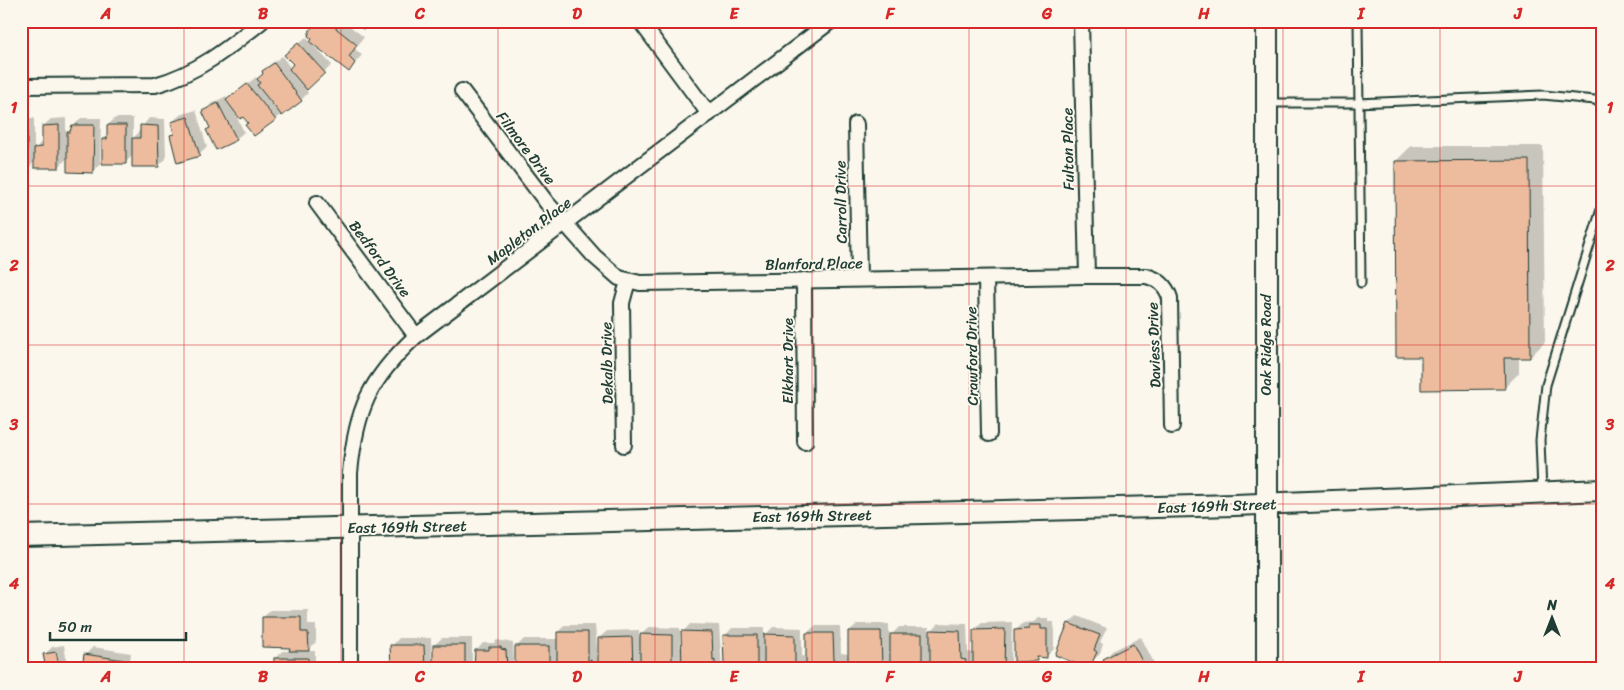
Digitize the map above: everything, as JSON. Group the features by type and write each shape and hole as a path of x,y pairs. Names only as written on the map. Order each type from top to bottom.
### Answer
{"street":[{"path":"21,86 155,85 190,72 235,42 262,21"},
{"path":"640,21 709,114"},
{"name":"Mapleton Place","path":"350,669 350,473 357,422 369,392 381,371 416,336 831,21"},
{"name":"Fulton Place","path":"1081,21 1086,276"},
{"name":"Oak Ridge Road","path":"1267,21 1267,669"},
{"name":"Filmore Drive","path":"462,91 565,224"},
{"name":"Carroll Drive","path":"856,124 859,279"},
{"name":"Bedford Drive","path":"317,203 416,336"},
{"name":"Blanford Place","path":"565,224 619,278 640,283 1086,276"},
{"name":"Daviess Drive","path":"1086,276 1146,276 1154,278 1168,289 1170,298 1172,426"},
{"name":"Crawford Drive","path":"986,278 989,434"},
{"name":"Elkhart Drive","path":"804,280 805,442"},
{"name":"Dekalb Drive","path":"624,445 622,303 628,281"},
{"name":"East 169th Street","path":"21,536 1266,504 1603,490"}],"lane":[{"path":"1358,21 1357,103 1361,283"},
{"path":"1267,103 1357,103 1542,95 1595,100 1603,105"},
{"path":"1542,492 1540,440 1546,385 1603,203"}],"building":[{"path":"317,21 327,21 357,45 349,57 355,63 349,72 310,42 312,39 308,36 310,30"},
{"path":"346,21 367,21 364,29"},
{"path":"298,43 325,73 307,90 289,69 293,64 284,55"},
{"path":"274,63 302,101 282,116 257,85 260,83 257,79 263,74 262,71"},
{"path":"247,84 276,120 254,136 245,125 248,123 243,117 240,119 226,100"},
{"path":"218,103 237,140 216,150 206,130 210,128 202,111"},
{"path":"188,117 200,156 177,163 170,135 174,134 171,122"},
{"path":"21,125 27,125 27,171 21,171"},
{"path":"59,125 59,168 34,168 34,148 42,147 42,126"},
{"path":"72,125 94,125 93,173 67,172 67,132 70,132"},
{"path":"107,125 126,125 126,164 102,164 102,139 107,139"},
{"path":"140,125 158,126 159,167 132,167 132,138 140,138"},
{"path":"1529,160 1530,358 1504,358 1505,389 1421,390 1421,357 1396,357 1395,161"},
{"path":"262,617 301,617 301,632 308,632 309,651 289,651 290,648 262,647"},
{"path":"1068,623 1100,635 1094,650 1097,652 1092,663 1089,662 1086,668 1055,655"},
{"path":"1029,625 1041,625 1041,629 1047,629 1047,658 1037,657 1037,661 1014,662 1014,630 1029,629"},
{"path":"1005,629 1004,669 973,669 973,630"},
{"path":"930,630 960,631 961,659 966,660 965,669 930,669"},
{"path":"681,631 712,632 715,669 682,669"},
{"path":"848,631 881,631 882,669 848,669"},
{"path":"557,632 588,632 588,661 591,660 591,669 557,669"},
{"path":"806,633 833,633 834,660 841,661 841,669 806,669"},
{"path":"640,634 672,635 672,664 674,664 674,669 640,669"},
{"path":"764,634 795,635 795,664 799,664 799,669 764,669"},
{"path":"890,634 922,634 922,669 890,669"},
{"path":"723,635 757,635 757,669 732,668 732,665 724,665"},
{"path":"632,637 633,669 598,666 598,638"},
{"path":"1133,644 1146,669 1108,669 1103,659"},
{"path":"390,645 424,645 425,669 391,669"},
{"path":"433,645 465,645 465,669 433,669"},
{"path":"515,646 549,646 549,669 515,669"},
{"path":"489,647 501,647 501,649 506,650 507,669 474,669 475,650 489,650"},
{"path":"56,652 60,669 46,669 43,654"},
{"path":"84,654 124,660 123,669 82,669"},
{"path":"274,658 308,658 308,669 274,669"}]}
